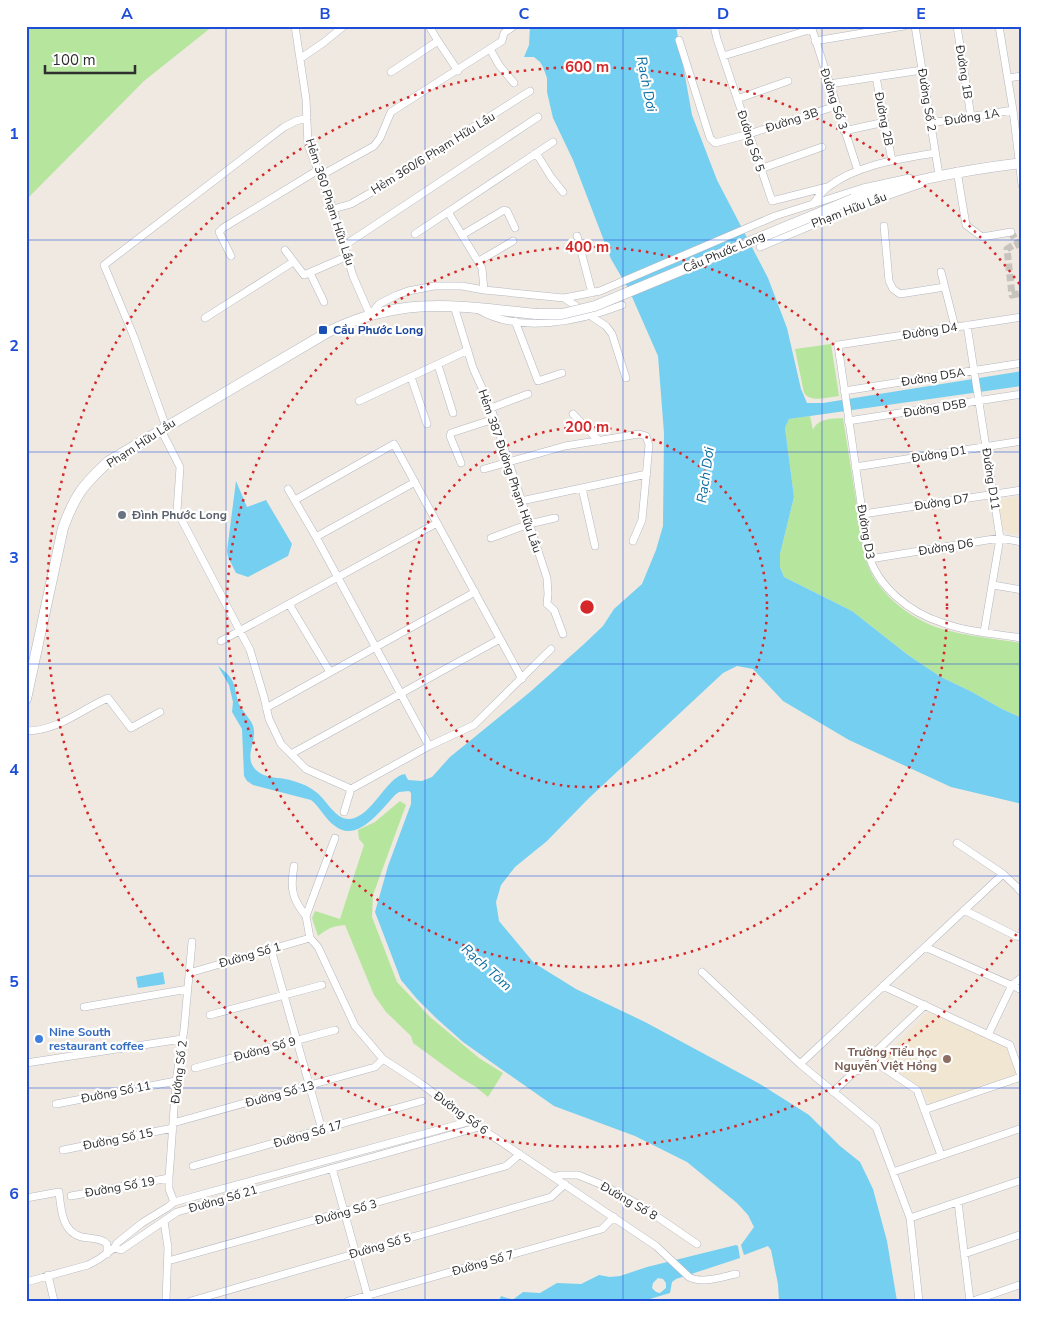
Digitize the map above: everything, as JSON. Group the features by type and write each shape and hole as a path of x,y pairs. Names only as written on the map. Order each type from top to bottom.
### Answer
{"main road":[{"name":"Phạm Hữu Lầu","path":"853,199 896,185 957,171 1021,163"},
{"name":"Cầu Phước Long","path":"536,314 562,314 595,306 853,199"},
{"name":"Phạm Hữu Lầu","path":"26,699 60,538 70,507 83,486 109,461 328,332 370,314 412,306 454,306 536,314"}],"street":[{"name":"Hẻm 360 Phạm Hữu Lầu","path":"295,26 306,99 308,145 333,209 353,276 370,314"},
{"path":"301,58 344,26"},
{"path":"429,26 458,71"},
{"path":"231,256 220,237 219,232 223,228 319,173 374,146 380,138 392,112 502,41 504,33 514,26"},
{"name":"Đường Số 5","path":"714,26 772,201 827,187"},
{"path":"815,41 904,26"},
{"name":"Đường Số 2","path":"915,26 939,175"},
{"name":"Đường 1B","path":"957,26 971,117"},
{"path":"999,26 1021,163 1022,185"},
{"path":"723,56 811,28"},
{"name":"Đường Số 3","path":"811,28 858,172"},
{"name":"Đường 3B","path":"678,40 712,140 715,143 836,106"},
{"path":"391,72 438,41"},
{"path":"490,49 499,65 514,83"},
{"path":"829,84 922,70"},
{"path":"1008,78 1022,76"},
{"name":"Đường 2B","path":"876,77 892,161"},
{"path":"737,99 788,82"},
{"name":"Hẻm 360/6 Phạm Hữu Lầu","path":"333,209 351,204 370,193 530,91"},
{"name":"Đường 1A","path":"930,123 1013,110"},
{"path":"345,245 538,117"},
{"path":"307,118 296,121 284,128 104,265 134,337 164,428 180,468 177,511 250,650 269,719 281,744 306,769 351,789"},
{"path":"844,131 885,122"},
{"path":"415,234 553,142"},
{"path":"760,169 822,147"},
{"path":"536,153 563,192"},
{"path":"813,204 827,187 844,177 892,161 935,153"},
{"path":"957,171 966,225 982,236 1011,232"},
{"name":"Phạm Hữu Lầu","path":"777,216 882,184 920,176 939,175"},
{"name":"Phạm Hữu Lầu","path":"760,247 855,207 915,186 939,175"},
{"path":"462,235 504,210 507,211 515,228"},
{"path":"448,212 479,261 484,277 484,290"},
{"path":"777,216 788,235"},
{"name":"Cầu Phước Long","path":"600,291 777,216"},
{"path":"884,226 889,281 893,289 900,294 945,287"},
{"path":"577,236 592,293"},
{"path":"479,261 513,241"},
{"path":"285,250 304,275 348,256"},
{"path":"205,318 293,262"},
{"path":"942,272 955,327"},
{"path":"310,273 324,302"},
{"name":"Phạm Hữu Lầu","path":"370,314 379,304 408,291 434,286 462,286 564,298 600,291"},
{"path":"564,298 606,326 612,334 626,378"},
{"name":"Phạm Hữu Lầu","path":"476,308 492,317 515,321 559,322 591,316 622,305"},
{"name":"Hẻm 387 Đường Phạm Hữu Lầu","path":"454,306 474,368 491,408 547,578 547,604 554,610 563,634"},
{"name":"Đường D4","path":"844,394 838,345 1022,317"},
{"path":"515,321 538,381 562,373"},
{"name":"Đường D11","path":"966,325 1000,538 984,632"},
{"path":"359,401 468,350"},
{"name":"Đường D5A","path":"844,394 975,374 1022,363"},
{"path":"438,365 454,413"},
{"path":"411,377 426,424"},
{"path":"491,408 528,394"},
{"name":"Đường D3","path":"844,394 870,559 877,574 886,586 911,607 927,617 943,624 1022,638"},
{"name":"Đường D5B","path":"848,418 1022,394"},
{"path":"573,414 599,441"},
{"path":"461,463 450,436 451,433 494,419"},
{"path":"484,469 565,446 639,434 646,436 649,445 642,520 633,542"},
{"name":"Đường D1","path":"856,467 1022,441"},
{"path":"295,500 394,444 522,679"},
{"path":"521,501 647,474"},
{"path":"316,537 415,482"},
{"path":"582,488 595,546"},
{"path":"288,489 429,746"},
{"name":"Đường D7","path":"863,514 1022,490"},
{"path":"491,538 529,524 555,518"},
{"path":"221,641 437,523"},
{"name":"Đường D6","path":"870,559 1000,538 1022,542"},
{"path":"993,585 1022,590"},
{"path":"266,708 475,592"},
{"path":"289,604 330,672"},
{"path":"291,754 500,639"},
{"path":"344,812 351,789 429,746 474,725 551,648"},
{"path":"26,731 49,728 62,723 108,698 131,728 160,712"},
{"path":"306,916 335,838"},
{"path":"957,843 1003,874 1022,893"},
{"path":"294,866 293,892 297,904 306,916 310,938"},
{"path":"800,1064 1003,874"},
{"path":"964,910 1016,936 1022,937"},
{"name":"Đường Số 1","path":"189,973 310,938"},
{"name":"Đường Số 6","path":"310,938 318,947 355,1026 383,1059 420,1083 479,1127 656,1246 689,1277 695,1280 703,1280 736,1274"},
{"name":"Đường Số 2","path":"174,1202 169,1188 169,1178 176,1081 192,942"},
{"path":"925,946 1022,990"},
{"path":"271,949 322,1130"},
{"path":"702,972 800,1064 876,1128 910,1218 919,1301"},
{"path":"988,1034 1012,985 1022,977"},
{"path":"210,1015 322,985"},
{"path":"883,986 1010,1045 1021,1078 924,1110"},
{"path":"84,1007 188,989"},
{"path":"833,1092 925,1005"},
{"name":"Đường Số 9","path":"195,1068 335,1030"},
{"path":"26,1063 182,1039"},
{"path":"869,1058 917,1090 941,1156"},
{"name":"Đường Số 13","path":"173,1126 375,1067 383,1059"},
{"name":"Đường Số 11","path":"56,1104 176,1081"},
{"name":"Đường Số 17","path":"193,1166 422,1102"},
{"name":"Đường Số 21","path":"471,1121 174,1202 116,1243 114,1248 121,1250 177,1212 479,1127"},
{"name":"Đường Số 15","path":"63,1150 173,1126"},
{"path":"893,1172 1022,1128"},
{"name":"Đường Số 3","path":"168,1261 345,1213 506,1166 520,1154"},
{"path":"332,1168 368,1298"},
{"name":"Đường Số 8","path":"555,1178 565,1174 578,1175 605,1186 642,1206 698,1244"},
{"name":"Đường Số 19","path":"71,1196 169,1178"},
{"path":"910,1218 1022,1180"},
{"name":"Đường Số 5","path":"191,1301 551,1197 565,1184"},
{"path":"26,1198 59,1192 65,1226 74,1234 84,1238 104,1240 107,1244 107,1254"},
{"path":"958,1202 971,1301 1022,1284"},
{"name":"Đường Số 7","path":"348,1301 368,1298 602,1230 614,1217"},
{"path":"164,1221 168,1261 166,1301"},
{"path":"964,1254 1022,1234"},
{"path":"26,1282 88,1264 114,1248"},
{"path":"48,1276 54,1301"}],"shaded area":[{"path":"1022,496 1022,535 1008,533 1003,529 999,504 1003,499"},
{"name":"Trường Tiểu học Nguyễn Việt Hồng","path":"928,1012 1000,1043 1007,1049 1012,1058 1017,1074 930,1104 921,1088 882,1059"}],"green space":[{"path":"26,26 213,26 144,81 26,200"},
{"path":"831,344 839,396 820,399 811,398 804,393 795,349"},
{"path":"810,416 813,430 822,421 843,418 865,557 876,581 885,592 906,611 942,629 961,634 1022,643 1022,718 941,677 908,655 852,611 784,577 780,567 780,554 794,497 785,428 789,419"},
{"path":"400,801 406,805 373,895 372,917 397,982 430,1017 479,1058 503,1073 488,1097 413,1043 411,1036 386,1012 374,995 345,925 330,928 318,936 312,918 315,911 340,919 364,845 359,839 358,830 375,822"}],"water":[{"path":"530,26 676,26 692,115 717,180 768,278 787,328 801,389 807,403 823,403 1022,371 1022,386 789,419 785,428 794,497 780,554 780,567 784,577 852,611 908,655 941,677 1022,718 1022,804 951,787 849,740 783,701 753,669 737,666 723,673 589,798 547,841 515,867 501,885 496,902 499,921 534,963 576,989 645,1022 760,1084 809,1115 840,1146 860,1162 873,1189 887,1241 897,1301 779,1301 778,1284 771,1250 768,1246 744,1255 741,1245 754,1227 748,1215 737,1203 687,1162 635,1136 554,1106 463,1042 417,999 401,980 375,912 388,866 411,804 411,793 409,791 399,792 368,823 352,831 343,830 331,823 311,800 253,785 244,776 242,729 232,712 233,702 229,685 218,666 232,680 239,704 254,727 250,756 256,770 266,776 293,781 309,787 320,795 340,816 350,819 358,817 398,776 405,774 408,780 422,781 432,777 450,757 530,692 583,645 603,626 614,609 642,584 656,550 663,526 664,433 658,356 629,290 611,259 573,160 553,118 547,92 547,78 543,67 534,57 524,57 529,45"},
{"path":"236,481 247,507 266,500 292,544 288,556 248,577 236,573 227,551"},
{"path":"163,972 165,984 138,988 136,977"},
{"path":"736,1245 738,1246 740,1258 676,1279 672,1282 670,1293 643,1301 499,1301 501,1296 512,1299 523,1292 540,1293 557,1283 581,1284 599,1275 620,1276 647,1267","holes":["658,1278 663,1279 666,1283 666,1288 660,1293 656,1292 652,1288 653,1283"]}],"tunnel":[{"path":"1011,232 1022,251"},
{"path":"1022,242 1007,249 1012,295 1022,293"}],"place":[{"name":"Cầu Phước Long","path":"323,330"},
{"name":"Đình Phước Long","path":"122,515"},
{"name":"Nine South restaurant coffee","path":"39,1039"},
{"name":"Trường Tiểu học Nguyễn Việt Hồng","path":"947,1059"}],"water label":[{"name":"Rạch Dơi","path":"647,84"},
{"name":"Rạch Dơi","path":"705,475"},
{"name":"Rạch Tôm","path":"487,967"}]}
